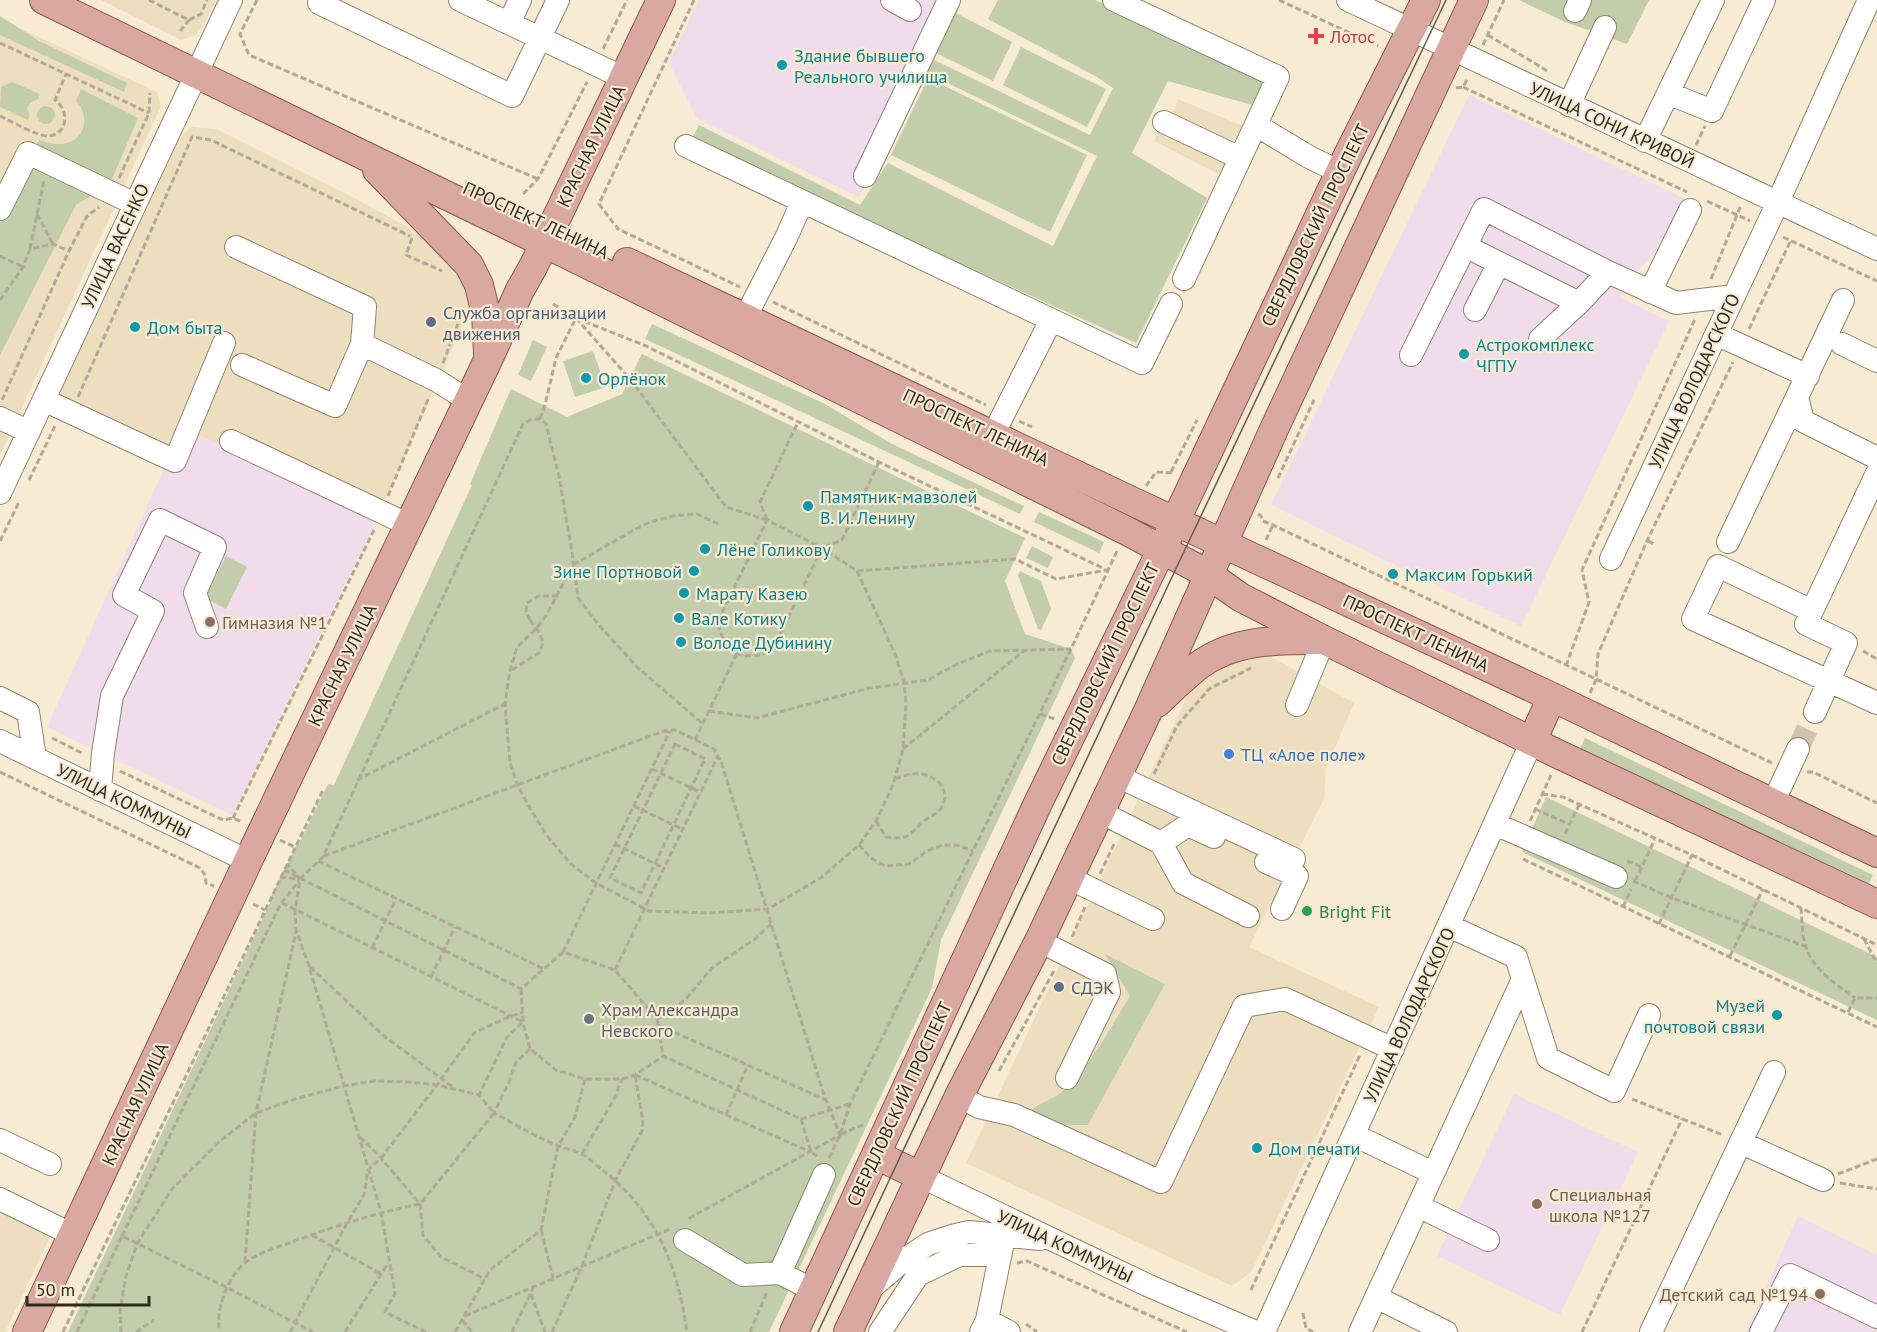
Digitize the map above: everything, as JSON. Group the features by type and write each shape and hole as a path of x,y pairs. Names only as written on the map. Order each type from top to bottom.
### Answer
{"main road":[{"name":"ПРОСПЕКТ ЛЕНИНА","path":"44,0 199,68 548,235 1208,574 1240,597 1324,640 1532,741 1874,901"},
{"name":"ПРОСПЕКТ ЛЕНИНА","path":"75,0 361,153 548,235 751,306 998,424 1138,504 1175,522 1552,697 1877,853"},
{"name":"КРАСНАЯ УЛИЦА","path":"27,1332 248,861 661,0"},
{"name":"СВЕРДЛОВСКИЙ ПРОСПЕКТ","path":"794,1332 1039,801 1175,522 1340,172 1426,0"},
{"path":"848,1332 920,1176 1039,941 1149,711 1275,427 1447,83 1450,49 1474,0"},
{"path":"361,153 469,265 480,285 486,314 488,360"},
{"path":"1149,711 1199,665 1219,654 1247,644 1276,640 1324,640"},
{"name":"УЛИЦА ВОЛОДАРСКОГО","path":"1532,741 1552,697"},
{"name":"УЛИЦА КОММУНЫ","path":"876,1155 920,1176"}],"street":[{"name":"УЛИЦА ВАСЕНКО","path":"10,497 29,432 53,404 135,204 231,0"},
{"path":"320,0 319,3 512,96 558,0"},
{"path":"460,0 509,23 542,33 624,78"},
{"path":"509,23 520,0"},
{"path":"865,176 949,0"},
{"path":"1114,0 1154,8 1278,77 1184,279"},
{"name":"УЛИЦА СОНИ КРИВОЙ","path":"1348,0 1748,189 1874,242"},
{"path":"1645,141 1713,0"},
{"path":"1668,93 1712,111 1764,0"},
{"name":"УЛИЦА ВОЛОДАРСКОГО","path":"1611,559 1778,202 1869,0"},
{"path":"1569,105 1605,27"},
{"path":"1164,122 1240,158"},
{"path":"1256,124 1310,157 1340,172"},
{"path":"686,146 1142,363 1171,304"},
{"path":"0,208 28,153 135,204"},
{"path":"751,306 802,202"},
{"path":"1650,292 1697,202"},
{"path":"1411,355 1484,209 1608,272 1677,303 1734,296"},
{"path":"236,247 365,307 362,344 335,405 242,365"},
{"path":"1477,252 1579,303"},
{"path":"1475,310 1499,263"},
{"path":"1540,339 1608,272"},
{"path":"1728,542 1843,300"},
{"path":"998,424 1050,320"},
{"path":"1716,334 1808,376"},
{"path":"53,404 175,460 224,343"},
{"path":"362,344 436,380 469,400"},
{"path":"1842,344 1877,361"},
{"path":"1797,398 1803,422 1877,458"},
{"path":"0,418 29,432"},
{"path":"231,441 409,525"},
{"path":"1815,712 1846,643 1806,624 1877,473"},
{"path":"100,790 112,696 153,611 124,595 159,520 215,547 195,593 207,627"},
{"path":"1812,611 1718,566 1693,619 1877,703"},
{"path":"1297,705 1324,640"},
{"path":"0,698 28,712 35,758"},
{"name":"УЛИЦА КОММУНЫ","path":"0,741 248,861"},
{"name":"УЛИЦА ВОЛОДАРСКОГО","path":"1264,1332 1532,741"},
{"path":"1773,803 1793,760"},
{"path":"1117,776 1294,859"},
{"path":"1100,812 1161,843 1183,883 1248,916"},
{"path":"1495,824 1626,879"},
{"path":"1161,843 1188,825 1297,876 1282,909"},
{"path":"1068,878 1153,919"},
{"path":"1449,926 1516,957 1548,1059 1614,1091 1650,1014"},
{"path":"1039,941 1105,974 1109,992 1067,1078"},
{"path":"1360,1332 1523,979"},
{"path":"959,1096 979,1107 1014,1115 1161,1182 1244,1006 1284,999 1393,1049"},
{"path":"1651,1332 1774,1072"},
{"path":"1354,1135 1433,1173"},
{"path":"0,1140 50,1164"},
{"path":"1742,1143 1823,1180"},
{"path":"777,1274 823,1165"},
{"name":"УЛИЦА КОММУНЫ","path":"920,1176 1147,1285 1256,1332"},
{"path":"0,1199 74,1235"},
{"path":"1418,1206 1488,1240"},
{"path":"868,1291 904,1260 928,1244 969,1232 1006,1254"},
{"path":"685,1240 743,1275 777,1274 813,1290"},
{"path":"880,1332 918,1275 959,1255 1006,1254 1054,1240"},
{"path":"1006,1254 984,1326 1014,1325"},
{"path":"1761,1332 1790,1275 1877,1317"},
{"path":"1376,1297 1446,1332"},
{"path":"1871,1332 1877,1322"}],"path":[{"path":"149,0 189,20"},
{"path":"180,32 189,20 201,14 207,0"},
{"path":"257,0 240,34 249,55 538,179"},
{"path":"523,194 538,179 627,0"},
{"path":"694,0 599,204 618,229 751,306 998,424 1034,428"},
{"path":"1279,0 1398,57"},
{"path":"0,43 149,113"},
{"path":"0,116 48,136 60,131 65,121 65,111 55,100 66,74"},
{"path":"1463,87 1697,202 1737,215 1877,281"},
{"path":"0,404 87,216 109,200 149,113 150,93"},
{"path":"0,300 23,267 30,249 48,163 37,133"},
{"path":"29,480 53,404 66,403 78,398 192,137 211,140 420,243"},
{"path":"1566,666 1589,603 1582,570 1703,300 1748,189"},
{"path":"37,214 52,244"},
{"path":"412,238 406,255 447,273"},
{"path":"1596,680 1598,654 1642,551 1791,240"},
{"path":"30,249 52,244 69,251"},
{"path":"0,256 23,267"},
{"path":"553,304 576,318 646,346 879,462 1107,570"},
{"path":"234,818 382,511 464,307"},
{"path":"540,419 556,358 576,318"},
{"path":"576,318 630,379 726,507 767,520 822,548 857,571 895,654 903,682 905,723 903,749 894,779 876,821 859,845 822,877 768,909 710,913 659,912 644,909 596,883 570,863 548,837 532,812 518,786 510,764 505,704 510,671 517,647 547,614 573,565 650,522 673,516 697,514 718,524"},
{"path":"77,1332 281,903 322,857 523,424 532,419 540,419 546,424 559,476 578,598 597,623 638,668 703,724"},
{"path":"798,422 760,502 767,520 721,615 719,630 728,649 744,656 762,655 776,643 822,548 842,540 879,462"},
{"path":"1138,504 1156,472 1171,472"},
{"path":"0,541 10,497"},
{"path":"1261,516 1263,521 1596,680 1793,760 1877,803"},
{"path":"635,1075 811,1152 823,1165 840,1135 850,1104 1118,548"},
{"path":"857,571 1015,559 1056,579 1107,570"},
{"path":"510,671 540,652 543,642 526,612 527,603 538,596 557,596"},
{"path":"903,749 1027,649"},
{"path":"709,711 757,718 838,695 903,682 928,680 957,664 990,651 1071,649"},
{"path":"695,740 737,653"},
{"path":"357,780 505,704"},
{"path":"30,728 223,820 234,818 295,847"},
{"path":"521,989 563,952 670,730"},
{"path":"322,857 664,731 675,730 714,748 721,761 826,1100 840,1135"},
{"path":"675,744 705,759 640,893 610,878 661,773 675,744"},
{"path":"615,970 718,756"},
{"path":"652,769 700,792"},
{"path":"0,772 200,868 205,875 206,883 265,910"},
{"path":"876,821 886,837 902,839 934,816 945,800 940,783 933,776 913,773 894,779"},
{"path":"63,1332 323,790"},
{"path":"1542,794 1563,797 1692,855 1877,945"},
{"path":"634,806 682,829"},
{"path":"1535,809 1569,824"},
{"path":"1623,907 1626,879 1655,839"},
{"path":"615,844 664,868"},
{"path":"859,845 871,858 885,866 909,864 927,851 942,845 957,845 973,851"},
{"path":"1659,924 1692,855"},
{"path":"1522,859 1877,1027"},
{"path":"318,861 544,969"},
{"path":"245,1263 256,1113 296,930 300,879 287,864"},
{"path":"284,870 521,989"},
{"path":"280,877 300,879"},
{"path":"1626,879 1805,946"},
{"path":"1730,956 1763,889"},
{"path":"372,948 396,899"},
{"path":"281,903 523,1022"},
{"path":"1801,908 1805,946 1814,964 1831,981 1855,998 1877,998"},
{"path":"657,1019 671,1012 684,1000 712,968 755,939 771,924"},
{"path":"431,977 455,927"},
{"path":"296,930 309,966 381,1212 395,1293 385,1312 426,1332"},
{"path":"1864,939 1877,963"},
{"path":"563,952 615,970 657,1019 663,1056"},
{"path":"309,966 384,1036 456,1090"},
{"path":"521,989 523,1022 530,1049 556,1070 585,1079 622,1079 635,1075 663,1056"},
{"path":"1848,1012 1855,998"},
{"path":"290,1332 346,1223 364,1195 368,1170 381,1158 474,1033 523,1012"},
{"path":"479,1095 507,1037 523,1022"},
{"path":"658,1025 826,1100"},
{"path":"1251,1290 1368,1038"},
{"path":"220,1332 218,1326 222,1301 231,1278 245,1263 261,1253 346,1223 381,1212 420,1204 494,1113 516,1062 530,1049"},
{"path":"663,1056 801,1119 850,1104"},
{"path":"726,1115 748,1065"},
{"path":"552,1332 582,1266 615,1180 642,1131 643,1122 635,1075"},
{"path":"553,1278 541,1230 558,1146 574,1117 585,1079"},
{"path":"582,1154 614,1099 622,1079"},
{"path":"121,1332 120,1310 126,1276 137,1244 172,1189 219,1142 256,1113 294,1099 343,1086 374,1081 437,1085 479,1095 494,1113 558,1146 582,1154 615,1180 640,1205 658,1235 672,1267 682,1300 687,1332"},
{"path":"1614,1091 1742,1143"},
{"path":"801,1119 811,1152"},
{"path":"1582,1332 1682,1119"},
{"path":"463,1318 535,1285 658,1235 840,1135 872,1121"},
{"path":"358,1135 420,1204 423,1234 441,1257 486,1279"},
{"path":"1823,1180 1877,1159"},
{"path":"1823,1180 1877,1189"},
{"path":"455,1332 490,1270 541,1230"},
{"path":"312,1235 381,1274"},
{"path":"122,1236 313,1332"},
{"path":"1006,1254 1016,1263 1027,1261 1187,1332"},
{"path":"345,1332 389,1261"},
{"path":"750,1332 777,1274"},
{"path":"512,1332 535,1285"},
{"path":"531,1293 545,1332"},
{"path":"1303,1313 1306,1328 1313,1332"},
{"path":"463,1318 472,1332"},
{"path":"136,1332 154,1320"},
{"path":"1014,1325 1037,1332"}],"shaded area":[{"path":"101,0 216,0 196,35 181,40"},
{"path":"699,0 947,0 859,197 697,119 669,63"},
{"path":"0,19 157,92 161,106 0,455"},
{"path":"1469,95 1685,199 1652,256 1627,281 1620,297 1669,321 1521,626 1271,505"},
{"path":"1178,99 1243,126 1224,177 1154,141 1169,111 1173,112"},
{"path":"191,127 216,129 415,231 449,259 472,305 377,518 166,462 52,408 177,141"},
{"name":"Гимназия №1","path":"183,427 377,518 232,815 47,727"},
{"path":"1268,655 1354,703 1326,769 1324,799 1249,947 1379,1007 1251,1272 1232,1286 966,1163 1192,686 1205,673 1236,659"},
{"name":"Специальная школа №127","path":"1514,1094 1638,1152 1560,1315 1437,1256"},
{"path":"0,1190 59,1218 5,1332 0,1332"},
{"name":"Детский сад №194","path":"1798,1216 1877,1255 1877,1332 1746,1332"}],"green space":[{"path":"998,0 1095,0 1265,78 1252,105 1168,81 1132,153 1207,198 1136,343 690,142 699,125 860,205 888,163 1053,246 1097,156 925,72 932,59 1090,135 1113,88 1097,77 988,19"},
{"path":"1519,0 1649,0 1627,44 1565,22"},
{"path":"954,12 1012,42 993,81 934,52"},
{"path":"0,16 39,41 127,83 124,92 0,35"},
{"path":"1021,47 1106,89 1087,127 1003,85"},
{"path":"928,78 1087,155 1050,232 891,155"},
{"path":"12,82 40,94 38,99 30,103 27,108 30,115 28,120 0,107 1,87"},
{"path":"81,89 138,118 110,184 76,205 0,355 0,222 39,140 64,144 79,136 84,125 83,112 76,101"},
{"path":"46,106 52,109 55,115 52,121 46,124 40,121 37,115 40,109"},
{"path":"652,324 825,404 892,444 1024,506 1020,514 645,339"},
{"path":"533,340 547,347 531,381 518,375"},
{"path":"593,351 606,387 575,397 563,361"},
{"path":"642,354 1025,538 1005,581 1025,634 1071,649 1075,658 941,940 932,988 769,1332 68,1332 271,897 328,784 334,785 472,485 470,484 511,389 567,417 622,394"},
{"path":"1039,512 1104,542 1099,553 1034,522"},
{"path":"1032,546 1053,557 1048,568 1026,558"},
{"path":"226,556 247,567 226,609 205,598"},
{"path":"1020,571 1041,581 1051,609 1041,630 1038,629 1018,575"},
{"path":"1585,738 1873,875 1867,888 1579,751"},
{"path":"1546,797 1877,957 1877,1020 1522,852"},
{"path":"1105,954 1165,984 1088,1125 1058,1125 1025,1115 1059,1094 1074,1080 1100,1045 1130,996"}],"tunnel":[{"path":"1798,749 1815,712"}],"tram line":[{"path":"818,1332 1446,0"}],"place":[{"name":"Лотос","path":"1316,36"},
{"name":"Здание бывшего Реального училища","path":"782,65"},
{"name":"Служба организации движения","path":"431,322"},
{"name":"Дом быта","path":"135,327"},
{"name":"Астрокомплекс ЧГПУ","path":"1464,354"},
{"name":"Орлёнок","path":"586,378"},
{"name":"Памятник-мавзолей В. И. Ленину","path":"808,506"},
{"name":"Лёне Голикову","path":"705,549"},
{"name":"Зине Портновой","path":"694,571"},
{"name":"Максим Горький","path":"1393,574"},
{"name":"Марату Казею","path":"684,593"},
{"name":"Вале Котику","path":"679,618"},
{"name":"Гимназия №1","path":"210,622"},
{"name":"Володе Дубинину","path":"681,642"},
{"name":"ТЦ «Алое поле»","path":"1229,754"},
{"name":"Bright Fit","path":"1307,911"},
{"name":"СДЭК","path":"1059,987"},
{"name":"Музей почтовой связи","path":"1777,1015"},
{"name":"Храм Александра Невского","path":"589,1019"},
{"name":"Дом печати","path":"1257,1148"},
{"name":"Специальная школа №127","path":"1537,1204"},
{"name":"Детский сад №194","path":"1820,1294"}]}
